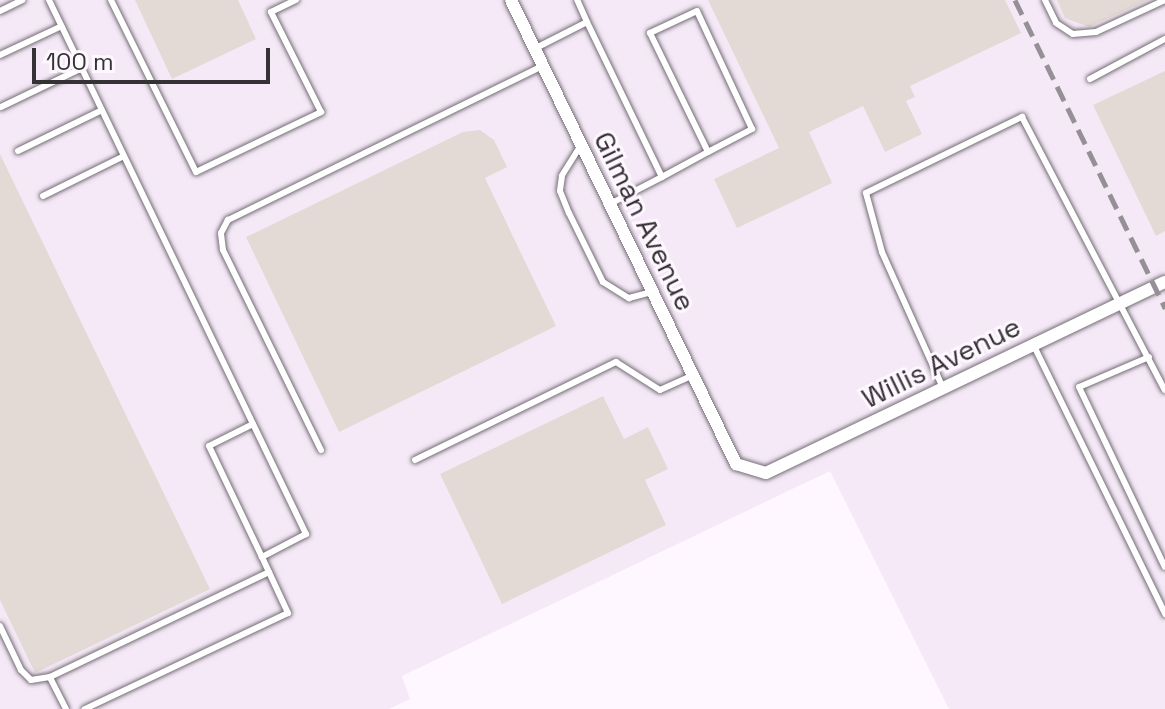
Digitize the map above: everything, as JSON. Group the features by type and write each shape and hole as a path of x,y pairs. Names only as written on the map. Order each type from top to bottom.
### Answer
{"street":[{"name":"Gilman Avenue","path":"511,0 736,464"},
{"name":"Willis Avenue","path":"736,464 766,473 1165,282"}],"lane":[{"path":"0,11 23,0"},
{"path":"49,0 306,534 262,557"},
{"path":"111,0 196,172 321,112 271,12 296,0"},
{"path":"577,0 662,177"},
{"path":"1045,0 1056,23 1073,34 1096,32 1165,0"},
{"path":"610,204 752,129 697,11 650,33 708,152"},
{"path":"534,49 587,22"},
{"path":"0,55 62,26"},
{"path":"1090,79 1165,39"},
{"path":"321,450 223,250 221,233 228,220 253,205 543,66"},
{"path":"1,107 82,68"},
{"path":"18,151 102,110"},
{"path":"943,388 882,252 866,193 1022,117 1165,390"},
{"path":"581,145 562,176 560,191 569,213 603,282 629,298 652,292"},
{"path":"43,196 124,156"},
{"path":"1033,344 1165,614"},
{"path":"1149,357 1079,387 1165,567"},
{"path":"415,460 616,362 660,390 693,375"},
{"path":"85,709 288,613 209,446 253,424"},
{"path":"0,626 21,670 31,680 50,677 269,572"},
{"path":"50,677 66,709"}],"shaded area":[{"path":"0,0 1165,0 1165,709 949,709 830,471 402,676 410,699 389,709 0,709"}],"building":[{"path":"135,0 238,0 256,39 172,79"},
{"path":"708,0 1005,0 1021,33 910,86 915,97 906,101 922,134 885,152 863,106 809,132 832,183 737,228 714,179 779,148"},
{"path":"1057,0 1148,0 1089,27 1065,18"},
{"path":"1165,71 1165,231 1156,236 1093,105"},
{"path":"480,130 494,140 507,167 485,178 556,326 339,432 246,237 463,132"},
{"path":"0,154 210,589 35,673 0,600"},
{"path":"603,396 624,439 648,427 668,469 645,480 666,525 502,604 440,474"}],"railway":[{"path":"1015,0 1165,308"}]}
